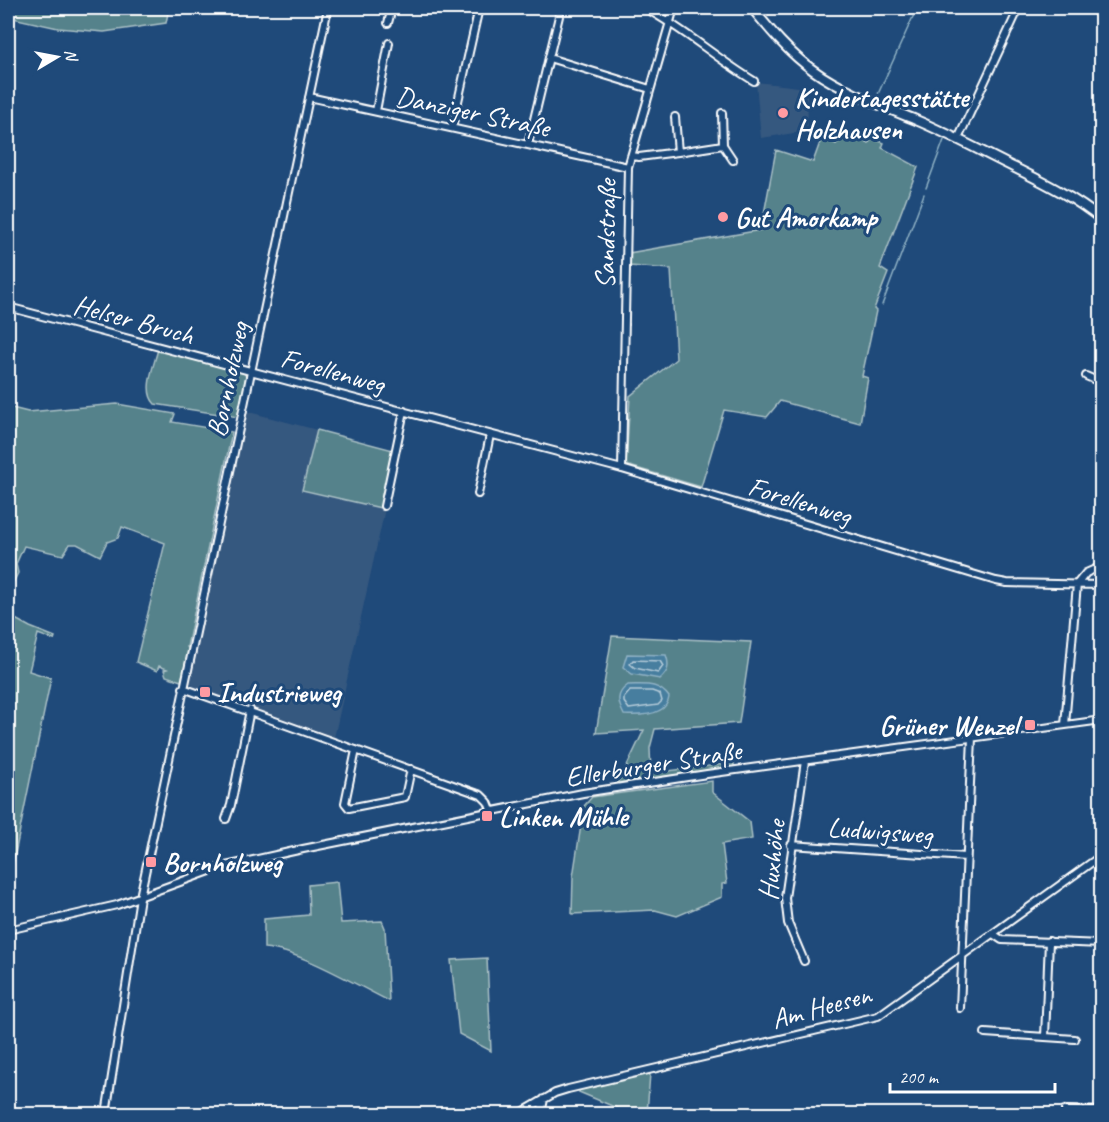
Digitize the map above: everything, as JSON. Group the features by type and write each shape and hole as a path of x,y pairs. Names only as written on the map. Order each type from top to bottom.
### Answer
{"street":[{"name":"Bornholzweg","path":"106,1114 140,897 328,8"},
{"path":"388,24 392,8"},
{"path":"452,128 479,8"},
{"path":"528,144 561,8"},
{"path":"645,8 670,21 705,49 754,81"},
{"name":"Sandstraße","path":"622,469 627,167 674,8"},
{"path":"752,8 776,36 812,70 828,80 958,139 1043,182 1098,217 1101,196"},
{"path":"958,139 1018,8"},
{"path":"376,111 389,43"},
{"path":"549,58 650,89"},
{"name":"Danziger Straße","path":"309,97 627,167"},
{"path":"722,114 723,145 733,160"},
{"path":"675,117 678,152"},
{"path":"631,156 639,157 723,145"},
{"name":"Helser Bruch","path":"8,307 250,370"},
{"name":"Forellenweg","path":"250,370 622,469 1007,583 1101,585"},
{"path":"1086,376 1101,383"},
{"name":"Forellenweg","path":"384,506 404,411"},
{"path":"478,494 490,435"},
{"path":"1065,725 1077,584 1086,573 1101,566"},
{"path":"183,688 481,795 489,802 492,812"},
{"path":"226,819 231,805 250,711"},
{"name":"Ellerburger Straße","path":"8,930 98,910 221,867 492,812 634,785 1101,720"},
{"path":"960,1008 972,738"},
{"path":"356,750 345,803 350,808 405,797 411,769"},
{"name":"Huxhöhe","path":"804,961 788,923 785,898 805,761"},
{"name":"Ludwigsweg","path":"791,845 966,857"},
{"name":"Am Heesen","path":"519,1114 544,1099 568,1089 872,1019 885,1013 1101,855"},
{"path":"993,934 1002,940 1101,944"},
{"path":"1045,1037 1049,941"},
{"path":"985,1033 1075,1039"},
{"path":"541,1114 544,1099"},
{"path":"1065,1110 1101,1111"}],"shaded area":[{"name":"Kindertagesstätte Holzhausen","path":"756,82 807,88 808,131 761,138"},
{"path":"245,411 317,430 302,490 385,509 334,738 198,690 190,683"}],"green space":[{"path":"8,8 169,8 166,23 104,32 58,28 8,17"},
{"path":"847,135 869,143 872,138 884,143 882,148 918,167 880,268 888,273 874,309 876,311 862,376 868,378 860,423 780,401 767,417 724,410 701,487 626,465 630,396 676,359 671,269 629,266 629,253 761,230 776,150 813,162 822,137 836,144"},
{"path":"158,349 244,373 246,376 238,417 155,404 151,399 149,385"},
{"path":"117,404 175,414 172,422 232,432 181,681 166,676 164,670 167,669 159,666 157,671 136,662 165,543 122,527 118,538 107,542 100,556 77,544 70,544 63,555 24,546 16,564 18,573 8,593 8,407 28,412"},
{"path":"317,430 393,450 381,508 302,490"},
{"path":"8,615 55,637 54,640 38,634 29,671 51,678 8,888"},
{"path":"612,636 751,642 739,723 655,729 650,748 651,773 734,763 734,767 616,783 621,778 644,730 596,733"},
{"path":"712,781 712,792 750,822 752,839 722,844 727,883 722,884 722,897 677,916 655,910 572,914 573,877 584,806 592,797"},
{"path":"337,882 341,923 382,921 385,928 389,1001 311,962 279,950 264,948 264,919 309,915 308,885"},
{"path":"487,958 491,1051 459,1034 451,960"},
{"path":"650,1073 647,1114 631,1114 579,1092 580,1089"}],"water":[{"path":"627,654 666,655 668,666 660,679 632,674 623,667"},
{"path":"628,685 656,687 669,697 667,703 652,714 624,715 620,707 619,695"}],"waterway":[{"path":"878,94 917,8"},
{"path":"926,188 944,140"},
{"path":"882,305 924,194"}],"place":[{"name":"Kindertagesstätte Holzhausen","path":"783,113"},
{"name":"Gut Amorkamp","path":"723,217"},
{"name":"Industrieweg","path":"205,692"},
{"name":"Grüner Wenzel","path":"1030,725"},
{"name":"Linken Mühle","path":"487,816"},
{"name":"Bornholzweg","path":"151,862"}]}
